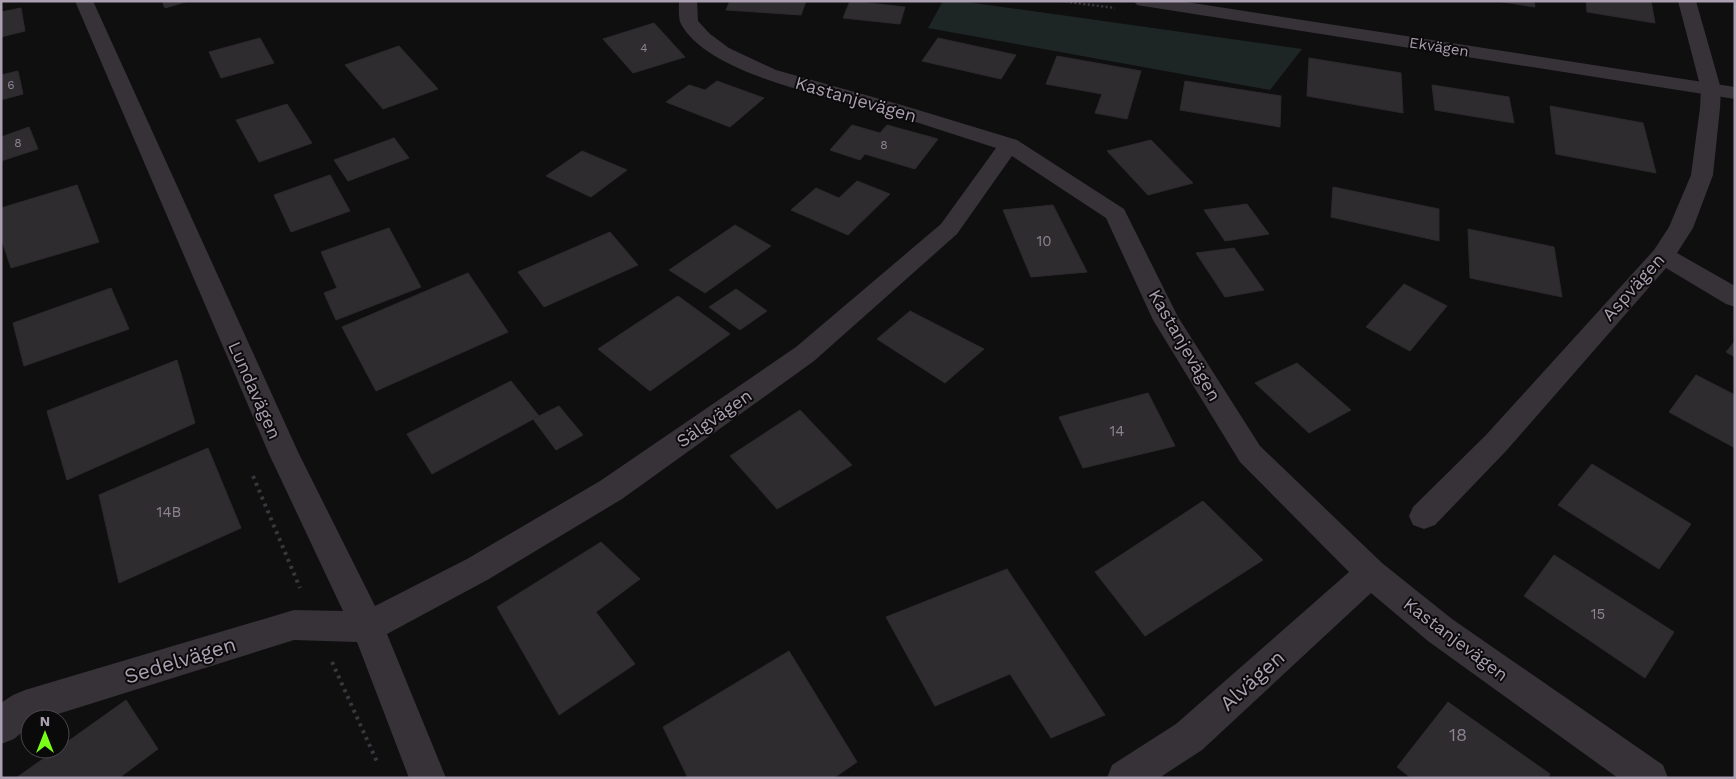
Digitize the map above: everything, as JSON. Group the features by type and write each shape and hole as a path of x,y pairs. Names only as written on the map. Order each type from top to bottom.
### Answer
{"street":[{"name":"Lundavägen","path":"84,1 284,454 368,627 428,778"},
{"name":"Kastanjevägen","path":"688,1 689,22 703,38 722,52 770,74 898,110 1009,146 1116,214 1166,320 1250,454 1371,573 1440,630 1650,778"},
{"name":"Ekvägen","path":"1143,1 1723,91"},
{"name":"Aspvägen","path":"1424,516 1496,443 1663,256 1681,228 1702,175 1723,91 1687,1"},
{"name":"Sälgvägen","path":"368,627 478,569 611,490 805,354 949,229 1009,146"},
{"path":"1663,256 1735,298"},
{"name":"Alvägen","path":"1125,778 1189,737 1371,573"},
{"name":"Sedelvägen","path":"1,726 25,707 294,625 368,627"}],"shaded area":[{"path":"943,1 960,1 1302,49 1270,90 928,28"}],"building":[{"path":"162,1 189,1 165,8"},
{"path":"730,1 806,1 801,15 726,10"},
{"path":"850,1 905,7 900,24 843,18"},
{"path":"1497,1 1534,1 1535,7"},
{"path":"1586,1 1651,1 1655,23 1587,12"},
{"path":"21,8 25,31 1,37 1,12"},
{"path":"654,23 685,57 633,73 603,39"},
{"path":"260,38 274,63 221,78 209,52"},
{"path":"938,38 1016,55 1001,79 922,61"},
{"path":"399,46 438,89 383,109 345,65"},
{"path":"1057,56 1141,71 1127,119 1095,113 1102,94 1046,84"},
{"path":"1309,58 1401,73 1403,113 1307,96"},
{"path":"18,71 23,94 1,100 1,75"},
{"path":"717,81 764,98 730,127 666,102 689,85 705,90"},
{"path":"1185,81 1281,96 1280,127 1180,110"},
{"path":"1432,85 1509,97 1514,123 1435,110"},
{"path":"287,104 312,143 259,162 236,120"},
{"path":"1550,106 1643,123 1656,173 1556,154"},
{"path":"852,125 880,133 887,125 938,139 915,169 865,154 860,160 830,150"},
{"path":"29,127 38,149 1,161 1,137"},
{"path":"394,138 409,158 348,181 334,160"},
{"path":"1151,140 1193,183 1148,195 1107,151"},
{"path":"582,151 627,170 591,197 546,176"},
{"path":"330,175 350,211 291,232 274,195"},
{"path":"857,181 890,194 848,235 791,210 816,188 839,198"},
{"path":"77,185 99,242 11,268 1,238 1,208"},
{"path":"1333,187 1439,209 1439,241 1331,217"},
{"path":"1247,204 1269,234 1225,241 1204,210"},
{"path":"1053,205 1087,272 1031,277 1003,210"},
{"path":"735,225 771,246 705,293 669,270"},
{"path":"389,228 421,287 336,320 324,293 337,288 321,252"},
{"path":"1468,229 1554,247 1562,297 1470,278"},
{"path":"610,232 638,265 544,307 518,272"},
{"path":"1234,248 1264,290 1225,297 1196,253"},
{"path":"468,273 508,332 376,391 342,327"},
{"path":"1404,284 1447,306 1410,351 1366,327"},
{"path":"111,288 129,329 24,366 13,323"},
{"path":"736,289 767,311 740,330 709,307"},
{"path":"678,296 730,334 650,391 598,349"},
{"path":"910,311 984,349 945,383 877,339"},
{"path":"1735,341 1735,357 1726,352"},
{"path":"177,360 195,423 67,480 47,411"},
{"path":"1297,363 1351,410 1309,433 1255,383"},
{"path":"1696,375 1735,395 1735,448 1669,412"},
{"path":"511,381 539,416 432,474 407,434"},
{"path":"1148,393 1175,446 1083,468 1059,417"},
{"path":"559,406 583,435 556,450 533,419"},
{"path":"800,410 852,465 777,509 730,456"},
{"path":"208,448 241,528 119,583 99,495"},
{"path":"1592,464 1691,524 1659,569 1558,505"},
{"path":"1203,501 1263,560 1145,636 1095,572"},
{"path":"601,542 640,579 596,612 635,664 559,715 497,607"},
{"path":"1554,555 1674,632 1645,678 1524,596"},
{"path":"1007,569 1105,715 1051,738 1010,674 935,706 886,617"},
{"path":"789,651 857,762 834,778 688,778 663,727"},
{"path":"126,700 158,749 119,778 16,778 43,759 70,759 70,740"},
{"path":"1448,702 1550,774 1548,778 1411,778 1397,767"}]}
